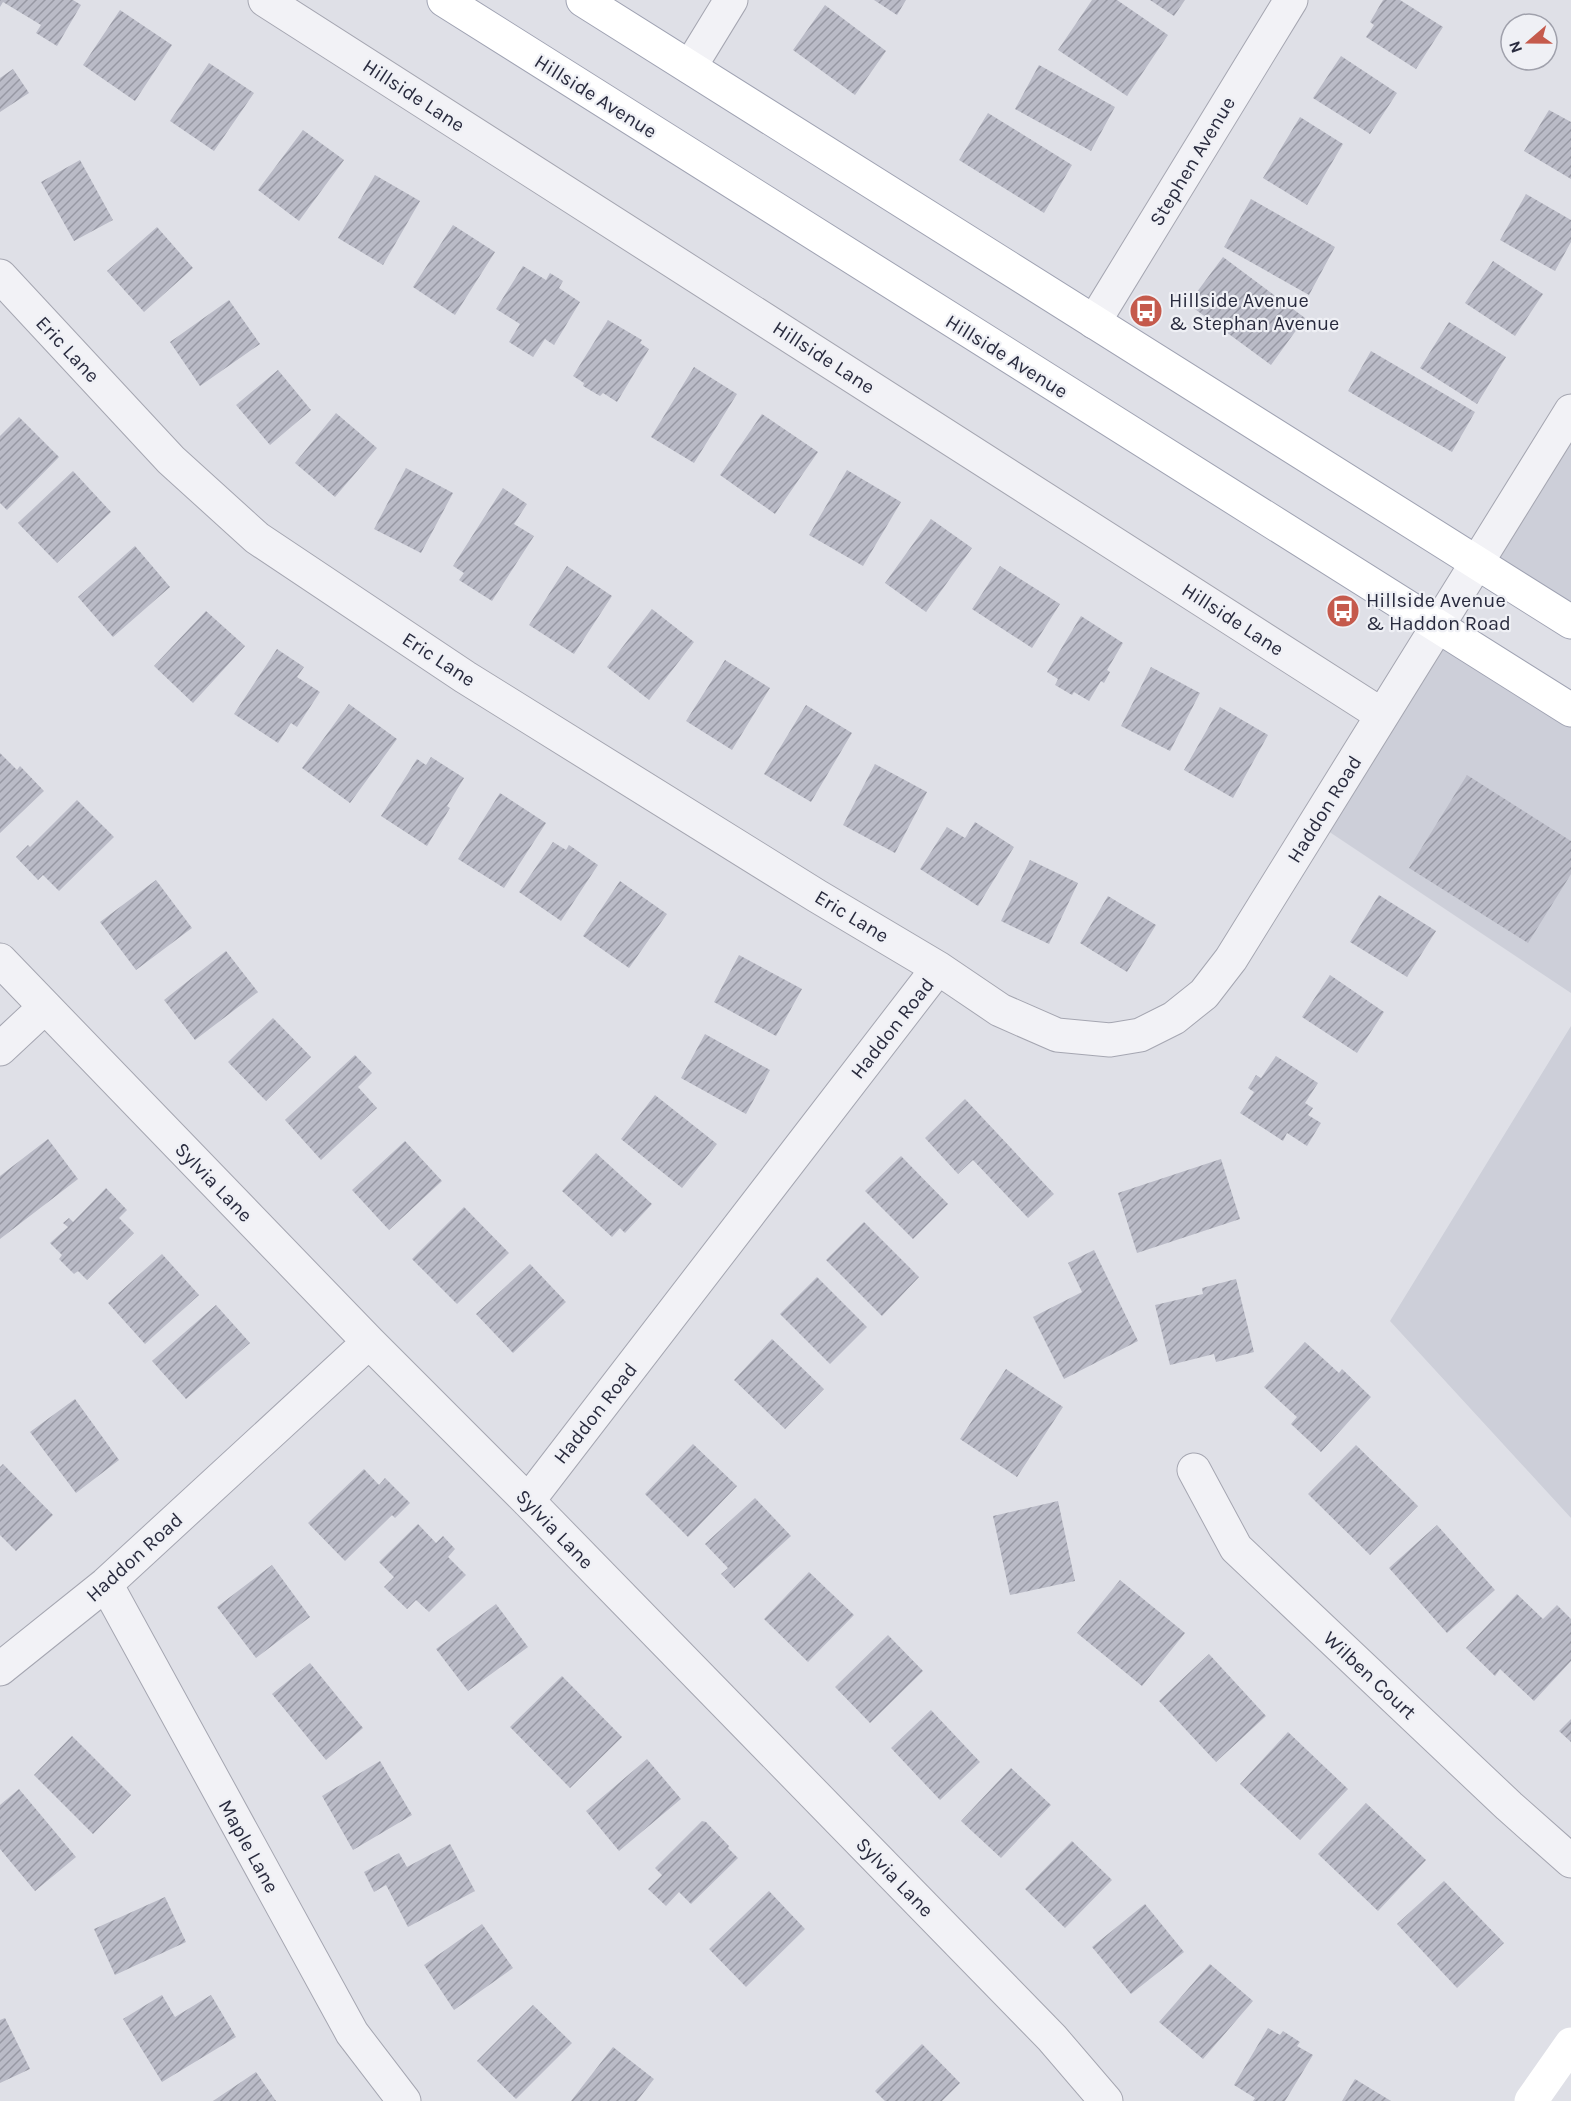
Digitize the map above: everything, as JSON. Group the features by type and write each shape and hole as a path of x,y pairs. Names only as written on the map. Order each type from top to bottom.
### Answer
{"main road":[{"name":"Hillside Avenue","path":"444,0 1571,710"},
{"path":"583,0 1571,622"},
{"path":"1531,2101 1571,2044"}],"street":[{"name":"Hillside Lane","path":"265,0 1382,715"},
{"path":"690,67 731,0"},
{"name":"Stephen Avenue","path":"1094,322 1291,0"},
{"name":"Eric Lane","path":"0,276 171,460 257,538 465,677 817,896 938,968"},
{"name":"Haddon Road","path":"528,1501 938,968 1000,1010 1057,1035 1110,1040 1140,1035 1174,1018 1204,994 1231,958 1571,411"},
{"name":"Sylvia Lane","path":"0,960 369,1342 528,1501 1052,2038 1106,2101"},
{"path":"0,1049 45,1007"},
{"name":"Haddon Road","path":"0,1669 106,1584 369,1342"},
{"name":"Wilben Court","path":"1194,1470 1236,1548 1509,1806 1571,1861"},
{"name":"Maple Lane","path":"106,1584 352,2033 404,2101"}],"shaded area":[{"path":"1571,411 1571,622 1476,562"},
{"path":"1437,627 1571,710 1571,993 1316,823"},
{"path":"1571,1026 1571,1518 1390,1321"}],"building":[{"path":"0,0 73,0 81,5 57,46 36,33 41,25 3,2 0,7"},
{"path":"874,0 906,0 897,15"},
{"path":"1092,0 1117,0 1168,35 1127,96 1058,50"},
{"path":"1150,0 1185,0 1174,16"},
{"path":"1383,0 1400,0 1443,27 1416,69 1366,37 1374,25 1370,22"},
{"path":"825,5 886,51 855,95 793,50"},
{"path":"120,10 172,45 135,101 83,65"},
{"path":"1341,56 1397,93 1370,134 1313,98"},
{"path":"209,63 254,93 214,151 170,121"},
{"path":"1039,65 1115,107 1091,151 1015,109"},
{"path":"13,69 29,93 0,112 0,78"},
{"path":"1549,110 1571,122 1571,179 1524,151"},
{"path":"988,113 1072,165 1044,213 959,160"},
{"path":"1300,117 1343,144 1307,205 1263,178"},
{"path":"303,130 344,160 299,221 258,190"},
{"path":"80,160 113,220 74,241 41,182"},
{"path":"375,175 420,201 383,265 338,238"},
{"path":"1526,194 1571,220 1571,242 1555,271 1500,240"},
{"path":"1251,199 1335,247 1309,295 1224,247"},
{"path":"453,225 495,252 455,315 413,287"},
{"path":"157,227 193,268 144,312 107,271"},
{"path":"1223,257 1305,318 1271,365 1188,304"},
{"path":"1493,261 1543,294 1515,336 1465,303"},
{"path":"523,266 546,280 550,273 563,281 559,288 580,302 554,345 545,339 533,357 509,342 520,324 496,309"},
{"path":"229,300 260,344 200,386 170,342"},
{"path":"608,320 642,340 640,343 649,349 617,402 603,393 600,396 583,386 584,383 573,376"},
{"path":"1449,322 1506,357 1477,404 1420,368"},
{"path":"1371,351 1475,412 1452,452 1348,391"},
{"path":"694,367 737,394 694,463 651,437"},
{"path":"278,370 311,410 270,445 236,405"},
{"path":"336,413 377,448 335,497 295,463"},
{"path":"762,414 818,452 775,514 720,475"},
{"path":"19,417 59,457 7,510 0,503 0,436"},
{"path":"406,468 453,493 421,553 374,529"},
{"path":"847,470 901,502 863,566 809,535"},
{"path":"73,471 111,512 57,563 18,523"},
{"path":"503,488 527,504 514,524 534,536 492,601 459,580 464,573 453,566"},
{"path":"931,519 972,548 926,612 885,583"},
{"path":"135,546 170,587 113,637 78,597"},
{"path":"567,566 612,596 574,654 529,625"},
{"path":"1000,566 1060,604 1032,648 972,609"},
{"path":"652,609 694,642 649,700 607,667"},
{"path":"206,611 245,646 193,703 154,666"},
{"path":"1081,616 1123,643 1107,670 1110,672 1104,683 1101,681 1089,701 1074,692 1072,695 1055,685 1058,679 1047,672"},
{"path":"277,649 304,667 297,677 320,692 297,727 291,723 278,743 234,714"},
{"path":"725,660 770,688 732,750 686,721"},
{"path":"1151,667 1200,693 1170,751 1121,726"},
{"path":"349,704 397,739 350,803 302,768"},
{"path":"806,705 852,733 811,802 764,774"},
{"path":"1220,707 1268,735 1233,798 1184,770"},
{"path":"0,753 17,770 20,766 44,791 0,833"},
{"path":"431,757 464,778 447,806 450,808 427,846 381,816 417,759 426,765"},
{"path":"875,764 927,792 895,853 843,825"},
{"path":"1467,775 1571,841 1571,874 1528,943 1409,868"},
{"path":"500,793 546,823 504,888 458,859"},
{"path":"77,800 114,837 59,891 43,875 38,880 16,857 28,845 30,847"},
{"path":"975,822 1014,847 978,906 920,869 947,827 965,838"},
{"path":"553,842 566,850 569,845 598,865 561,921 519,892"},
{"path":"1030,860 1078,883 1049,944 1001,921"},
{"path":"156,880 192,928 136,970 100,922"},
{"path":"620,881 667,914 629,968 583,936"},
{"path":"1379,895 1436,931 1407,977 1350,942"},
{"path":"1108,896 1156,925 1127,972 1080,943"},
{"path":"226,951 258,992 195,1040 164,1000"},
{"path":"739,955 802,989 776,1036 714,1002"},
{"path":"1330,975 1384,1012 1357,1053 1302,1017"},
{"path":"273,1018 311,1057 266,1101 228,1062"},
{"path":"705,1034 770,1070 746,1114 681,1078"},
{"path":"355,1055 372,1073 358,1087 377,1108 321,1160 285,1120"},
{"path":"1276,1056 1318,1083 1305,1103 1313,1108 1308,1115 1321,1123 1307,1146 1287,1133 1283,1141 1240,1113 1254,1092 1248,1088 1256,1075 1261,1078"},
{"path":"655,1095 717,1144 682,1188 621,1139"},
{"path":"965,1099 1054,1194 1028,1218 973,1160 958,1174 925,1138"},
{"path":"48,1139 78,1179 0,1239 0,1176"},
{"path":"405,1141 442,1181 389,1230 352,1190"},
{"path":"596,1153 652,1204 625,1233 620,1228 612,1237 562,1191"},
{"path":"901,1156 948,1204 913,1239 865,1191"},
{"path":"1221,1159 1240,1219 1137,1253 1118,1193"},
{"path":"106,1188 127,1210 119,1218 134,1233 87,1280 78,1271 74,1274 59,1259 62,1255 50,1243 68,1227 63,1223 69,1218 73,1222"},
{"path":"464,1207 509,1253 457,1304 412,1259"},
{"path":"864,1222 919,1277 882,1316 826,1260"},
{"path":"1094,1250 1138,1341 1064,1379 1033,1317 1082,1292 1068,1263"},
{"path":"162,1254 199,1295 145,1344 108,1303"},
{"path":"530,1264 566,1302 513,1353 476,1314"},
{"path":"817,1277 867,1327 830,1364 780,1314"},
{"path":"1236,1279 1254,1352 1216,1362 1214,1354 1170,1365 1155,1305 1203,1294 1202,1288"},
{"path":"216,1305 250,1343 186,1399 152,1361"},
{"path":"772,1339 824,1389 785,1429 734,1380"},
{"path":"1305,1342 1339,1373 1342,1369 1371,1397 1321,1452 1291,1424 1297,1417 1264,1387"},
{"path":"1006,1369 1063,1407 1017,1477 960,1439"},
{"path":"75,1399 119,1460 76,1493 30,1432"},
{"path":"693,1444 737,1486 688,1537 645,1494"},
{"path":"1356,1445 1418,1506 1370,1555 1308,1494"},
{"path":"3,1464 53,1515 16,1551 0,1535 0,1467"},
{"path":"364,1469 379,1485 385,1478 410,1503 395,1518 392,1515 345,1561 308,1523"},
{"path":"755,1498 791,1536 734,1588 721,1574 728,1568 705,1544"},
{"path":"1058,1501 1075,1581 1010,1595 993,1516"},
{"path":"418,1524 436,1543 443,1536 455,1549 448,1557 466,1575 429,1612 416,1600 407,1609 384,1587 394,1577 379,1562"},
{"path":"1437,1525 1495,1590 1447,1633 1389,1568"},
{"path":"272,1565 310,1617 256,1658 217,1607"},
{"path":"809,1572 854,1615 808,1662 764,1619"},
{"path":"1120,1580 1185,1633 1142,1686 1077,1633"},
{"path":"1517,1594 1543,1619 1557,1605 1571,1619 1571,1661 1534,1701 1500,1669 1495,1676 1466,1648"},
{"path":"496,1604 528,1647 468,1691 436,1649"},
{"path":"888,1635 923,1671 870,1723 835,1687"},
{"path":"1209,1654 1266,1716 1216,1762 1159,1701"},
{"path":"310,1663 363,1728 326,1760 272,1694"},
{"path":"562,1676 622,1737 570,1788 510,1727"},
{"path":"931,1710 980,1762 940,1800 891,1748"},
{"path":"1571,1719 1571,1742 1559,1731"},
{"path":"1288,1732 1348,1789 1300,1840 1240,1784"},
{"path":"72,1736 131,1795 93,1834 34,1775"},
{"path":"647,1759 681,1799 619,1851 586,1811"},
{"path":"380,1761 412,1815 353,1850 322,1796"},
{"path":"1011,1768 1051,1805 1001,1858 961,1821"},
{"path":"19,1789 76,1857 35,1891 0,1849 0,1805"},
{"path":"1366,1803 1426,1860 1378,1911 1318,1854"},
{"path":"702,1821 706,1822 738,1858 691,1904 679,1892 666,1906 648,1889 662,1875 655,1868"},
{"path":"1072,1841 1112,1880 1065,1928 1025,1889"},
{"path":"450,1844 475,1891 408,1927 386,1885 374,1892 364,1872 399,1853 407,1867"},
{"path":"1444,1881 1504,1943 1457,1988 1397,1924"},
{"path":"769,1891 805,1929 746,1987 709,1949"},
{"path":"165,1897 186,1942 115,1975 94,1929"},
{"path":"1145,1904 1184,1952 1131,1994 1092,1947"},
{"path":"482,1924 513,1968 454,2010 424,1965"},
{"path":"1210,1964 1253,2001 1203,2059 1159,2022"},
{"path":"162,1995 175,2017 211,1995 236,2037 162,2082 123,2019"},
{"path":"533,2005 572,2043 516,2099 477,2061"},
{"path":"5,2018 30,2069 0,2083 0,2020"},
{"path":"1268,2028 1280,2035 1283,2031 1300,2042 1297,2046 1313,2055 1285,2101 1253,2101 1255,2098 1234,2085"},
{"path":"922,2044 960,2083 942,2101 885,2101 875,2091"},
{"path":"613,2047 654,2079 637,2101 571,2101"},
{"path":"256,2072 276,2101 213,2101"},
{"path":"1355,2079 1391,2101 1342,2101"}],"place":[{"name":"Hillside Avenue & Stephan Avenue","path":"1146,311"},
{"name":"Hillside Avenue & Haddon Road","path":"1343,611"}]}
